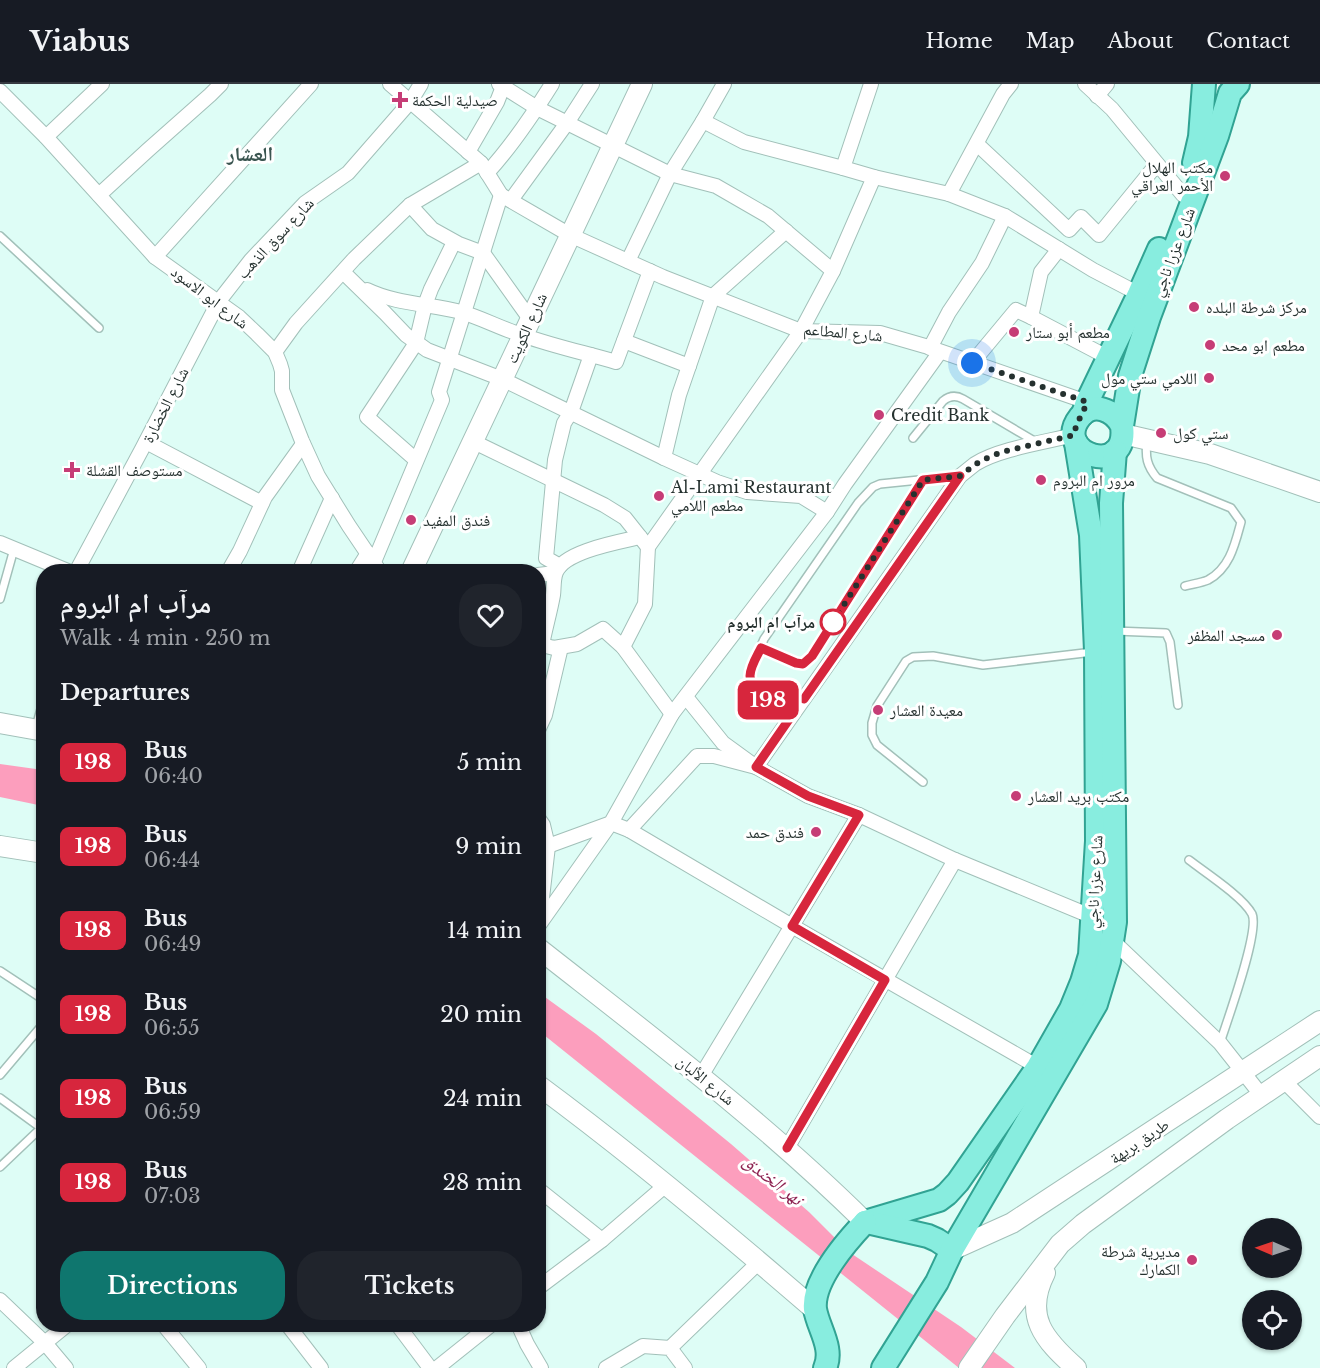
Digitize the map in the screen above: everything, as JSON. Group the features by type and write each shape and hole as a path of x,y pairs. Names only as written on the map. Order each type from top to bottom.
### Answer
{"main road":[{"name":"شارع الكويت","path":"415,564 642,84"},
{"name":"شارع عزرا ناجي","path":"1085,408 1188,184 1200,137 1204,84"},
{"name":"شارع عزرا ناجي","path":"883,1368 937,1282 952,1250 1095,1004 1109,961 1115,922 1111,503 1120,437 1130,376 1149,316 1217,136 1230,93 1238,84"},
{"path":"1085,408 1106,409 1118,418 1120,437 1109,455 1094,457 1081,449 1075,439 1075,427 1085,408"},
{"path":"1120,437 1147,439 1210,454 1320,492"},
{"name":"شارع عزرا ناجي","path":"865,1222 932,1203 947,1194 958,1182 1038,1067 1071,1009 1090,955 1097,841 1096,651 1091,535 1075,439"},
{"path":"1,726 36,730"},
{"path":"0,849 36,852"},
{"name":"شارع الألبان","path":"546,954 701,1076 787,1148 865,1222"},
{"name":"طريق بريهة","path":"952,1250 1012,1223 1320,1021"},
{"name":"طريق بريهة","path":"969,1368 1060,1244 1083,1224 1227,1119 1320,1056"},
{"path":"546,1091 605,1135 815,1310"},
{"path":"825,1368 827,1348 815,1310 816,1294 819,1284 849,1240 865,1222 927,1236 952,1250"},
{"path":"1060,1244 1038,1287 1035,1303 1046,1336 1076,1368"}],"street":[{"path":"46,137 102,84"},
{"path":"99,195 221,84"},
{"path":"155,256 311,84"},
{"path":"390,84 468,152 484,168 506,197"},
{"name":"شارع سوق الذهب","path":"219,301 251,260 305,203 348,173 410,102 421,84"},
{"path":"274,352 296,323 354,259 410,205 484,168 506,153 552,84"},
{"path":"374,562 442,400 439,392 449,359 483,253 506,197 567,123 592,84"},
{"path":"628,261 670,174 724,84"},
{"path":"843,168 871,84"},
{"path":"949,194 1003,94 1011,84"},
{"path":"1085,84 1112,110 1183,195"},
{"path":"1097,96 1107,84"},
{"path":"468,152 497,102 502,85 537,108 670,174 716,186 768,216 833,271"},
{"name":"شارع ابو الاسود","path":"0,91 46,137 155,256 219,301 247,324 274,352 282,371 282,390 318,476 374,562"},
{"path":"703,121 744,142 874,177 949,194 1005,216 1093,270 1139,294"},
{"path":"977,144 1069,230 1081,217 1099,234 1157,164"},
{"path":"550,572 582,552 602,545 644,542 700,474 801,331 833,271 874,177"},
{"name":"شارع المطاعم","path":"506,197 570,235 650,271 801,331 880,333 972,363 1085,408"},
{"path":"410,205 432,229 454,242 483,253 527,327"},
{"path":"546,916 611,823 672,714 827,512 935,350 949,312 982,263 1005,216"},
{"path":"664,458 679,395 713,296 786,231"},
{"path":"416,460 367,417 416,343 431,289 454,242"},
{"path":"1031,317 1041,272 1059,249"},
{"path":"357,285 380,296 398,301 527,327 591,355 616,362 650,271"},
{"path":"343,272 406,335 427,350 502,379 700,474 747,492 801,496 827,512"},
{"name":"شارع الخضارة","path":"80,564 219,301"},
{"path":"972,363 1016,310 1109,357"},
{"path":"624,341 689,366"},
{"path":"546,620 552,596 546,558 555,460 564,423 571,412 591,355"},
{"path":"756,767 960,476 976,464 1006,451 1075,439"},
{"path":"472,441 604,505 625,518 644,542 645,604 623,647"},
{"path":"146,442 262,503"},
{"path":"233,564 265,497 303,444"},
{"path":"303,564 332,498"},
{"path":"0,543 50,564"},
{"path":"546,646 554,648 577,644 603,629 623,647 672,714"},
{"path":"546,707 561,647"},
{"path":"686,698 723,743 756,767 808,796 859,815 955,860 1093,917"},
{"path":"629,830 697,756 714,756 756,767"},
{"path":"701,1076 859,815"},
{"path":"548,846 611,823 629,830 1038,1067"},
{"path":"546,838 548,846 546,864"},
{"path":"787,1148 955,860"},
{"path":"1113,941 1220,1043 1262,1096"},
{"path":"1284,1081 1320,1117"},
{"path":"546,1282 602,1240 666,1185"},
{"path":"546,1195 602,1240"},
{"path":"606,1368 643,1346 670,1348 759,1262"},
{"path":"0,1300 45,1343 66,1368"},
{"path":"14,1368 58,1332"},
{"path":"170,1332 199,1368"},
{"path":"293,1332 321,1368"},
{"path":"403,1332 430,1368"},
{"path":"437,1368 482,1332"},
{"path":"522,1332 541,1368"},
{"path":"670,1348 685,1368"}],"lane":[{"path":"0,236 99,328"},
{"path":"913,438 946,398 955,396 1038,444"},
{"path":"1147,439 1147,461 1150,470 1157,478 1231,508 1241,522 1229,559 1222,571 1207,581 1185,586"},
{"path":"790,718 754,688 750,671 764,639 866,493 880,484 960,476"},
{"path":"761,648 796,663 803,664 812,656 923,480"},
{"path":"0,599 14,549"},
{"path":"1112,631 1166,633 1168,635 1178,705"},
{"path":"923,782 877,745 872,735 872,723 877,706 906,661 914,657 933,656 983,665 1096,651"},
{"path":"1189,860 1244,903 1253,916 1252,934 1245,963 1220,1043"},
{"path":"0,971 36,995"},
{"path":"0,1075 36,1032"},
{"path":"0,1098 36,1125"},
{"path":"0,1167 36,1134"}],"shaded area":[{"path":"0,764 36,769 36,805 0,797"},
{"name":"نهر الخندق","path":"546,998 596,1034 731,1144 809,1212 849,1252 961,1327 1015,1368 959,1368 546,1037"}],"bus line":[{"name":"198","path":"787,1148 885,980 792,926 859,815 808,796 756,767 790,718 754,688 750,671 761,648 796,663 803,664 812,656 923,480 960,476 804,699"}],"place":[{"name":"صيدلية الحكمة","path":"400,100"},
{"name":"مكتب الهلال الأحمر العراقي","path":"1225,176"},
{"name":"مركز شرطة البلده","path":"1194,307"},
{"name":"مطعم أبو ستار","path":"1014,332"},
{"name":"مطعم ابو محد","path":"1210,345"},
{"name":"اللامي ستي مول","path":"1209,378"},
{"name":"Credit Bank","path":"879,415"},
{"name":"ستي كول","path":"1161,433"},
{"name":"مستوصف القشلة","path":"72,470"},
{"name":"مرور ام البروم","path":"1041,480"},
{"name":"Al-Lami Restaurant مطعم اللامي","path":"659,496"},
{"name":"فندق المفيد","path":"411,520"},
{"name":"مرآب ام البروم","path":"833,622"},
{"name":"مسجد المظفر","path":"1277,635"},
{"name":"معيدة العشار","path":"878,710"},
{"name":"مكتب بريد العشار","path":"1016,796"},
{"name":"فندق حمد","path":"816,832"},
{"name":"مديرية شرطة الكمارك","path":"1192,1260"}],"district":[{"name":"العشار","path":"250,154"}],"route":[{"path":"833,622 923,480 960,476 991,456 1074,435 1075,427 1087,402 972,363"}]}
